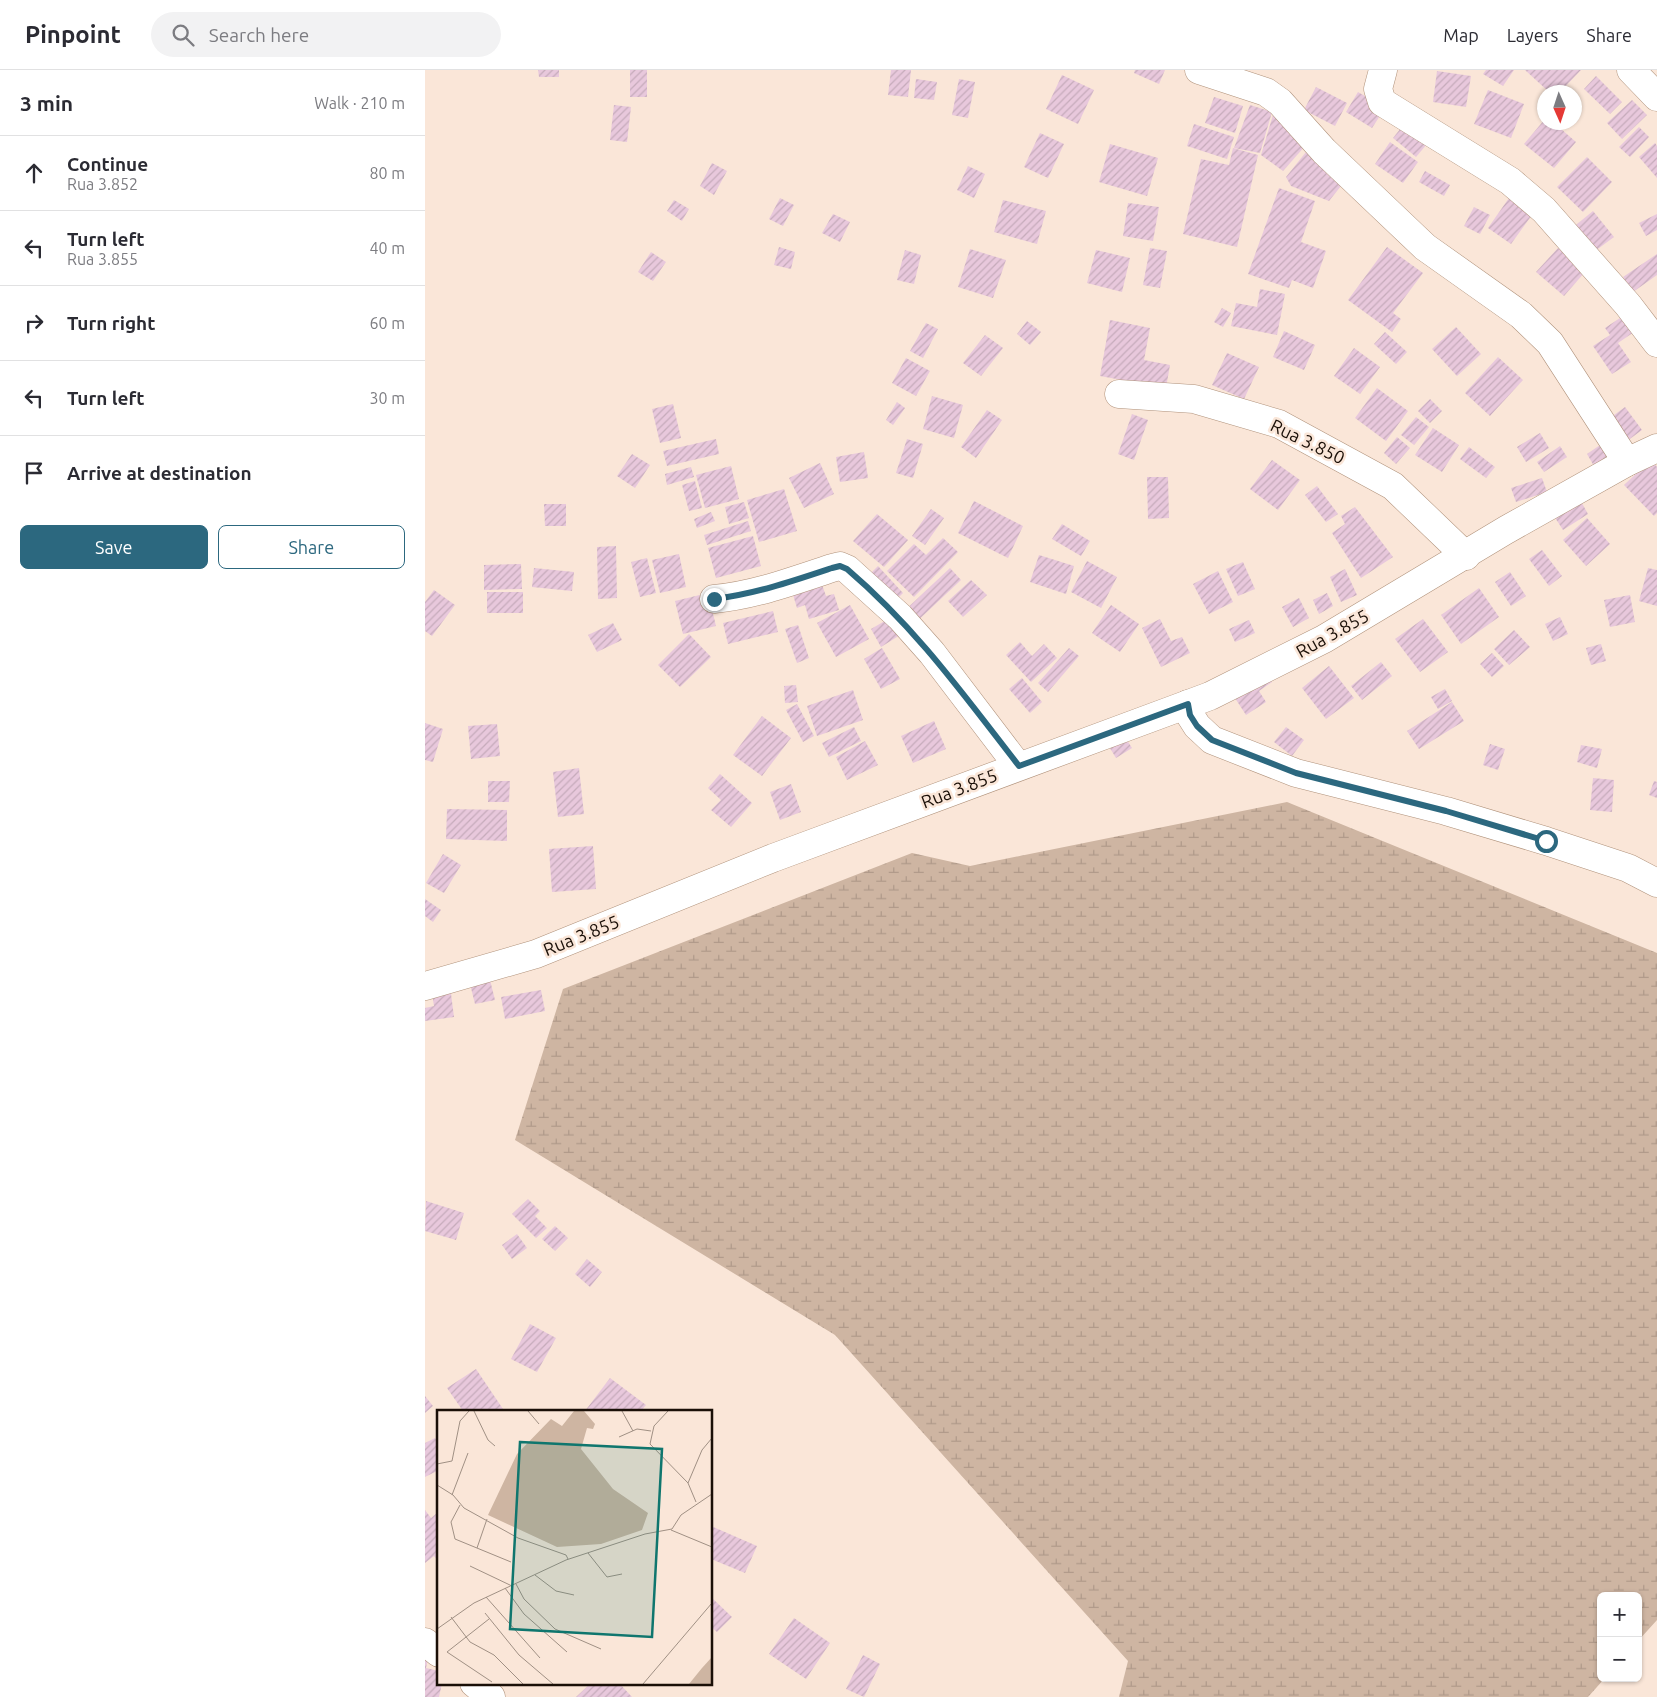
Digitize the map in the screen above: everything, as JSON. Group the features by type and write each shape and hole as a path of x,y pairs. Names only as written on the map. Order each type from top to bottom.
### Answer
{"street":[{"path":"1199,70 1266,92 1280,102 1324,151 1425,247 1521,315 1550,343 1627,462"},
{"path":"1383,70 1378,89 1381,102 1510,182 1544,210 1628,305 1657,343"},
{"path":"1631,70 1657,97"},
{"name":"Rua 3.850","path":"1119,394 1194,399 1279,424 1393,486 1465,556"},
{"name":"Rua 3.855","path":"425,986 536,954 773,858 1210,696 1324,639 1627,462 1657,448"},
{"path":"714,599 739,596 773,588 840,566 847,569 900,617 932,653 1019,766"},
{"path":"1188,704 1190,715 1197,726 1212,740 1296,773 1446,811 1537,838 1628,868 1657,883"},
{"path":"425,1642 437,1651"},
{"path":"476,1684 491,1697"}],"green space":[{"path":"1287,802 1657,953 1657,1620 1642,1637 1642,1592 1597,1592 1597,1682 1601,1682 1588,1697 1119,1697 1128,1661 835,1335 515,1140 563,989 912,853 970,866"}],"building":[{"path":"538,70 559,70 559,77 539,77"},
{"path":"630,70 647,70 647,97 630,97"},
{"path":"891,70 911,70 908,97 888,95"},
{"path":"1135,70 1165,70 1159,84 1134,73"},
{"path":"1486,70 1514,70 1503,86 1483,74"},
{"path":"1525,70 1581,70 1567,85 1541,85"},
{"path":"1437,71 1471,76 1466,107 1433,102"},
{"path":"1062,75 1094,90 1078,124 1046,109"},
{"path":"1596,76 1622,102 1610,114 1584,89"},
{"path":"916,79 937,82 934,100 914,98"},
{"path":"959,79 975,82 968,118 952,115"},
{"path":"1316,87 1347,103 1335,126 1304,110"},
{"path":"1488,90 1524,104 1511,138 1474,124"},
{"path":"1358,92 1385,108 1372,128 1346,112"},
{"path":"1214,97 1243,106 1235,133 1205,123"},
{"path":"1632,100 1647,115 1622,139 1607,123"},
{"path":"614,105 631,107 627,142 610,140"},
{"path":"1250,105 1272,112 1260,153 1234,148"},
{"path":"1273,115 1306,145 1283,171 1261,155"},
{"path":"1409,118 1433,137 1416,157 1393,138"},
{"path":"1194,124 1234,137 1227,159 1187,146"},
{"path":"1639,127 1649,137 1630,157 1619,147"},
{"path":"1537,129 1562,130 1576,142 1554,168 1524,144"},
{"path":"1040,133 1064,144 1048,178 1024,167"},
{"path":"1390,142 1418,162 1403,183 1375,164"},
{"path":"1655,143 1657,146 1657,178 1639,157"},
{"path":"1110,144 1158,158 1147,196 1099,182"},
{"path":"1310,147 1331,164 1326,173 1341,186 1329,201 1291,186 1286,177"},
{"path":"1233,148 1258,155 1237,247 1183,234 1201,159 1229,165"},
{"path":"1587,157 1612,182 1583,212 1557,187"},
{"path":"712,163 727,171 714,195 700,186"},
{"path":"968,166 985,174 974,198 957,190"},
{"path":"1425,171 1450,185 1444,196 1419,182"},
{"path":"1279,188 1315,201 1301,242 1326,251 1313,288 1292,280 1289,288 1248,274"},
{"path":"780,198 794,205 783,226 769,219"},
{"path":"1509,198 1532,215 1511,244 1488,228"},
{"path":"674,200 689,209 682,221 667,211"},
{"path":"1003,200 1046,211 1037,244 994,232"},
{"path":"1128,203 1159,207 1153,241 1123,236"},
{"path":"1474,207 1490,215 1480,234 1464,226"},
{"path":"1593,211 1614,237 1591,254 1571,229"},
{"path":"833,214 850,222 840,242 822,233"},
{"path":"1657,214 1657,230 1646,236 1639,223"},
{"path":"779,247 795,252 791,269 774,265"},
{"path":"1387,247 1423,273 1393,313 1401,319 1392,332 1348,300"},
{"path":"1150,248 1167,251 1160,288 1143,285"},
{"path":"1558,248 1585,272 1564,296 1536,272"},
{"path":"970,249 1006,260 993,298 958,287"},
{"path":"905,250 921,255 914,284 897,280"},
{"path":"1096,250 1130,258 1122,292 1087,283"},
{"path":"651,252 666,262 653,281 638,272"},
{"path":"1657,254 1657,275 1633,292 1623,277"},
{"path":"1260,289 1285,294 1277,335 1231,326 1236,303 1257,307"},
{"path":"1222,308 1231,313 1223,327 1214,322"},
{"path":"1626,314 1637,330 1618,343 1631,362 1612,374 1593,346 1610,335 1605,328"},
{"path":"1110,320 1150,328 1144,360 1170,365 1166,388 1100,376"},
{"path":"1027,321 1041,332 1030,345 1017,334"},
{"path":"926,323 938,329 923,358 910,351"},
{"path":"1456,327 1481,354 1457,376 1432,349"},
{"path":"1284,331 1315,345 1304,370 1273,357"},
{"path":"1385,332 1407,352 1396,364 1374,344"},
{"path":"985,335 1003,348 981,376 963,363"},
{"path":"1354,348 1380,367 1360,394 1334,376"},
{"path":"1227,353 1259,367 1244,399 1212,385"},
{"path":"1498,357 1523,380 1490,416 1465,393"},
{"path":"906,358 930,371 916,396 892,383"},
{"path":"1377,388 1408,411 1386,441 1355,418"},
{"path":"932,396 963,405 954,438 923,429"},
{"path":"1430,399 1442,411 1430,423 1418,411"},
{"path":"897,402 905,408 893,425 886,420"},
{"path":"673,404 681,438 660,443 652,409"},
{"path":"1625,407 1642,430 1623,444 1606,421"},
{"path":"987,410 1002,420 976,458 961,447"},
{"path":"1132,414 1148,420 1134,460 1118,454"},
{"path":"1416,417 1429,427 1414,445 1401,435"},
{"path":"1433,428 1459,445 1442,472 1415,455"},
{"path":"1540,433 1549,448 1526,462 1517,447"},
{"path":"1397,437 1410,448 1396,464 1384,453"},
{"path":"716,439 719,454 667,466 663,451"},
{"path":"907,439 923,444 913,478 896,473"},
{"path":"1603,443 1611,454 1594,466 1587,454"},
{"path":"1560,446 1567,457 1544,472 1537,462"},
{"path":"1469,447 1495,467 1486,478 1460,459"},
{"path":"864,452 868,478 840,482 836,457"},
{"path":"632,454 650,465 635,488 617,476"},
{"path":"1272,460 1300,480 1278,510 1250,489"},
{"path":"1651,460 1657,467 1657,513 1654,516 1624,485"},
{"path":"820,463 834,494 804,508 789,478"},
{"path":"731,466 739,499 705,508 696,475"},
{"path":"691,467 694,477 667,485 665,474"},
{"path":"1147,477 1168,477 1169,518 1148,519"},
{"path":"1542,478 1547,492 1516,502 1511,488"},
{"path":"695,481 702,508 689,511 682,485"},
{"path":"1317,486 1338,514 1326,522 1305,495"},
{"path":"784,489 797,531 759,542 747,500"},
{"path":"1578,496 1588,514 1563,530 1552,513"},
{"path":"974,501 1023,526 1008,558 958,533"},
{"path":"744,502 749,518 729,524 725,507"},
{"path":"544,504 566,504 566,526 545,526"},
{"path":"1355,507 1393,557 1361,578 1332,533 1345,524 1341,516"},
{"path":"931,509 944,518 925,545 912,536"},
{"path":"711,512 715,521 697,528 694,519"},
{"path":"877,514 908,540 884,567 853,541"},
{"path":"1587,518 1610,544 1586,566 1563,540"},
{"path":"748,521 751,531 707,545 704,535"},
{"path":"1062,524 1090,541 1081,556 1052,539"},
{"path":"753,536 761,566 716,578 708,548"},
{"path":"943,538 958,552 914,597 887,571 914,544 926,555"},
{"path":"616,546 617,598 598,599 597,547"},
{"path":"1542,550 1562,576 1549,586 1529,559"},
{"path":"679,554 686,587 660,593 652,560"},
{"path":"1039,555 1074,566 1066,594 1030,582"},
{"path":"647,558 656,593 640,597 631,562"},
{"path":"1087,561 1117,577 1101,608 1071,592"},
{"path":"1243,562 1255,589 1238,596 1226,569"},
{"path":"521,564 522,589 484,590 484,565"},
{"path":"878,566 903,593 890,606 864,580"},
{"path":"534,568 574,572 572,591 532,587"},
{"path":"950,568 961,580 912,626 901,614"},
{"path":"1648,568 1657,570 1657,606 1639,601"},
{"path":"1345,569 1357,595 1341,602 1330,577"},
{"path":"1218,571 1233,602 1209,614 1193,584"},
{"path":"1510,572 1526,596 1511,606 1495,582"},
{"path":"819,576 826,596 834,594 839,610 809,619 805,605 797,608 790,585"},
{"path":"971,580 987,595 963,617 948,601"},
{"path":"1479,588 1499,617 1461,644 1441,615"},
{"path":"434,590 455,605 432,636 425,631 425,602"},
{"path":"487,592 523,592 523,613 487,613"},
{"path":"708,593 716,626 683,634 675,601"},
{"path":"1327,593 1333,606 1319,614 1313,600"},
{"path":"1630,595 1635,622 1610,627 1604,600"},
{"path":"1299,598 1309,618 1293,627 1282,607"},
{"path":"850,605 869,639 836,657 817,623"},
{"path":"1111,605 1139,624 1120,652 1092,633"},
{"path":"773,611 778,632 728,644 723,623"},
{"path":"895,615 905,632 881,647 871,629"},
{"path":"1560,617 1568,634 1553,641 1545,624"},
{"path":"1160,619 1171,641 1182,637 1190,653 1161,667 1142,628"},
{"path":"1423,619 1448,652 1420,672 1395,639"},
{"path":"1249,620 1255,633 1235,642 1229,629"},
{"path":"613,623 622,640 597,652 588,635"},
{"path":"798,625 809,658 797,663 785,629"},
{"path":"1514,630 1530,647 1509,665 1494,649"},
{"path":"689,634 711,657 680,687 658,665"},
{"path":"1020,642 1032,656 1044,644 1057,658 1031,682 1006,655"},
{"path":"1601,644 1606,661 1591,665 1586,648"},
{"path":"882,648 900,679 881,689 864,659"},
{"path":"1069,648 1079,656 1048,692 1038,683"},
{"path":"1492,653 1504,666 1492,677 1480,664"},
{"path":"1381,662 1392,676 1362,700 1351,686"},
{"path":"1329,666 1354,698 1326,719 1302,688"},
{"path":"1265,671 1272,682 1259,691 1266,702 1246,715 1231,692"},
{"path":"1022,678 1042,702 1030,713 1009,689"},
{"path":"796,685 798,702 785,703 784,686"},
{"path":"1445,689 1452,701 1438,709 1431,697"},
{"path":"853,690 863,720 817,736 807,706"},
{"path":"1452,702 1464,721 1419,749 1407,731"},
{"path":"797,704 814,736 803,742 786,710"},
{"path":"762,716 791,738 762,776 733,755"},
{"path":"934,721 946,749 913,763 901,736"},
{"path":"425,723 443,729 433,762 425,760"},
{"path":"497,724 500,756 471,759 468,726"},
{"path":"854,727 861,741 829,757 822,743"},
{"path":"1286,727 1304,740 1292,756 1274,742"},
{"path":"1123,734 1132,748 1116,758 1108,745"},
{"path":"865,741 878,765 847,780 836,757"},
{"path":"1490,744 1505,749 1498,770 1483,765"},
{"path":"1581,745 1602,749 1597,768 1577,762"},
{"path":"579,768 584,814 558,817 553,772"},
{"path":"720,774 752,803 731,827 711,810 721,800 708,788"},
{"path":"1593,778 1614,780 1612,812 1590,810"},
{"path":"488,781 510,781 509,802 488,802"},
{"path":"1654,781 1657,782 1657,798 1649,795"},
{"path":"791,784 801,812 780,820 770,792"},
{"path":"447,809 507,810 507,841 446,839"},
{"path":"593,846 596,889 552,892 549,849"},
{"path":"443,854 461,865 444,893 426,883"},
{"path":"425,899 441,910 433,922 425,916"},
{"path":"490,980 495,1000 475,1004 470,984"},
{"path":"450,986 454,1017 425,1021 425,1008 434,1006 431,988"},
{"path":"541,990 545,1011 505,1019 501,997"},
{"path":"528,1199 540,1211 535,1216 547,1228 536,1238 512,1214"},
{"path":"426,1201 464,1213 456,1240 425,1231"},
{"path":"555,1226 568,1238 555,1251 542,1239"},
{"path":"517,1234 527,1248 512,1259 502,1245"},
{"path":"587,1259 602,1272 590,1287 575,1274"},
{"path":"530,1324 556,1338 537,1372 511,1359"},
{"path":"476,1369 503,1409 462,1410 447,1388"},
{"path":"610,1378 646,1405 642,1410 586,1410"},
{"path":"425,1396 433,1406 425,1413"},
{"path":"435,1438 437,1442 437,1471 425,1477 425,1443"},
{"path":"425,1510 431,1518 437,1513 437,1560 434,1556 425,1563"},
{"path":"713,1527 757,1546 745,1573 713,1560"},
{"path":"713,1599 732,1617 717,1632 713,1629"},
{"path":"794,1618 830,1643 806,1679 769,1654"},
{"path":"863,1655 880,1664 864,1697 846,1689"},
{"path":"425,1658 428,1658 426,1668 437,1671 437,1684 442,1684 439,1697 425,1697"},
{"path":"590,1684 620,1684 632,1697 576,1697"}],"route":[{"path":"714,599 739,596 773,588 840,566 847,569 900,617 932,653 1019,766 1188,704 1190,715 1197,726 1212,740 1296,773 1446,811 1546,841"}]}
